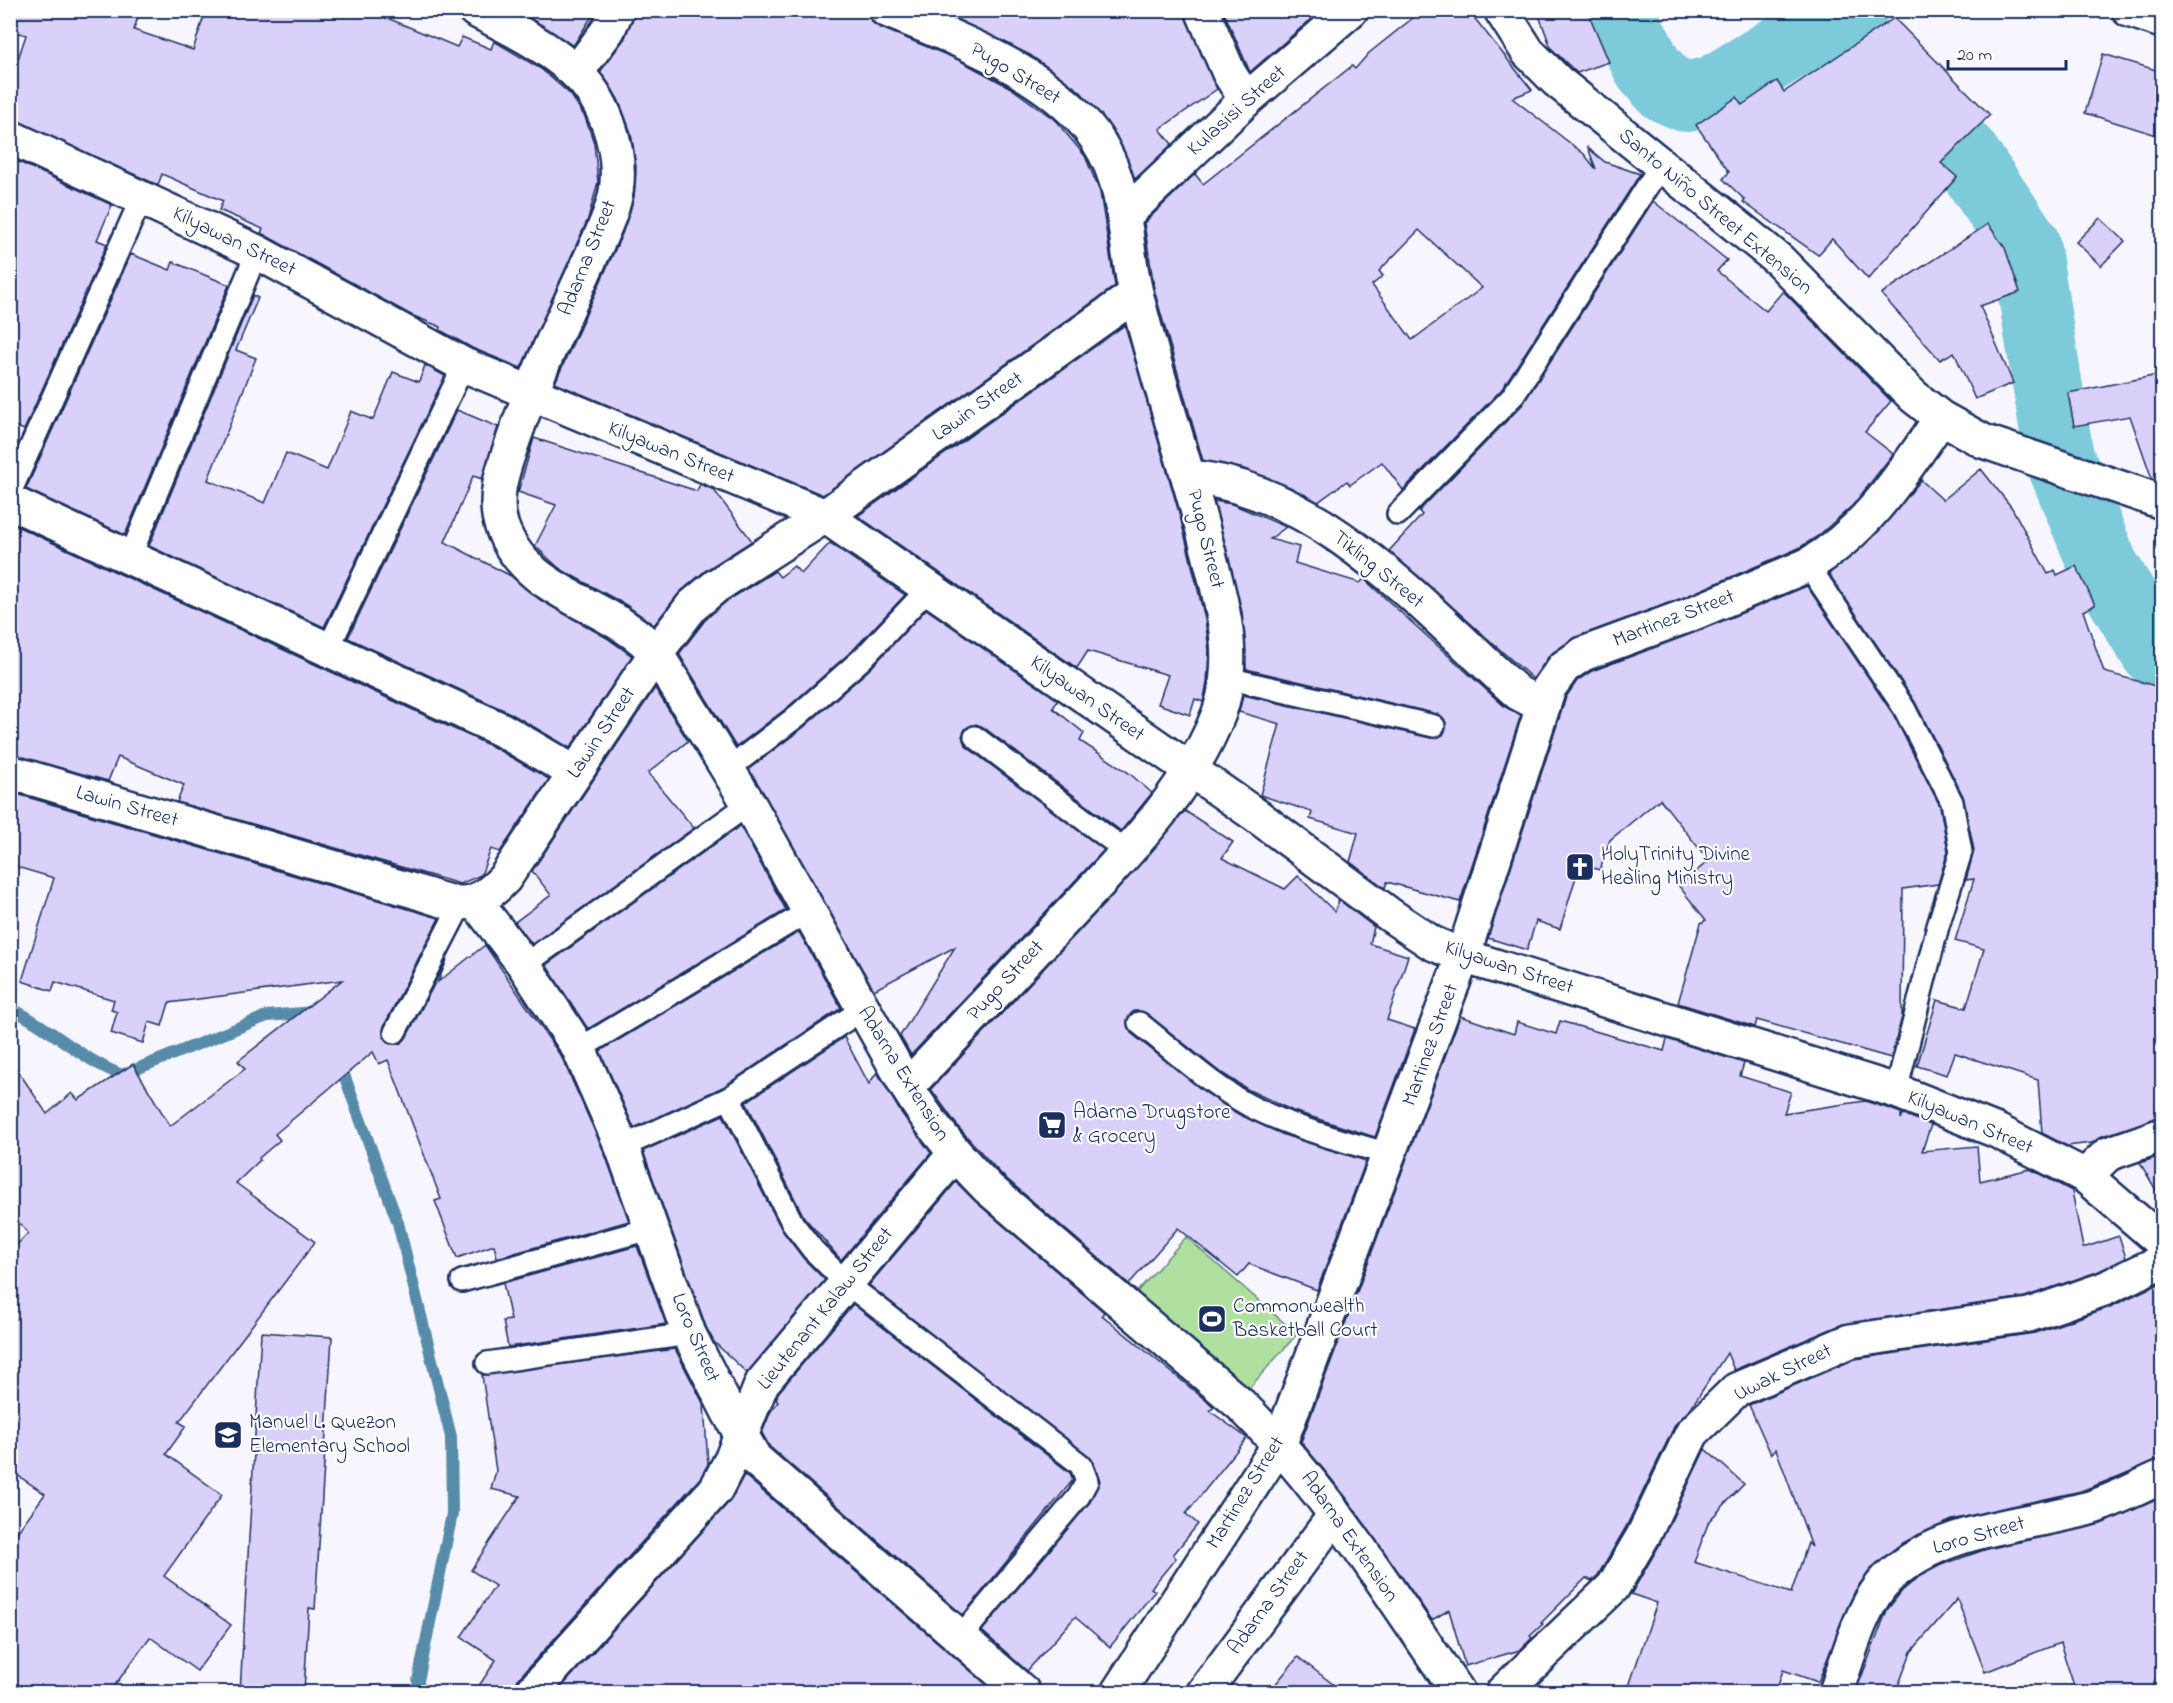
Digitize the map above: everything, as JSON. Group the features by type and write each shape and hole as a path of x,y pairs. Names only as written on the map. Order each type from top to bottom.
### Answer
{"street":[{"name":"Adarna Street","path":"475,10 525,35 576,73 598,101 614,143 618,185 603,229 530,394 504,466 497,497 501,525"},
{"path":"576,73 608,30 616,10"},
{"name":"Pugo Street","path":"886,10 969,46 1025,75 1062,100 1088,127 1106,154 1118,182 1136,294 1189,477 1222,608 1228,642 1227,678 1221,709 1190,770 1127,852 907,1087"},
{"path":"1202,10 1229,72 1246,100"},
{"name":"Kulasisi Street","path":"1125,215 1246,100 1351,10"},
{"name":"Santo Niño Street Extension","path":"1501,10 1528,52 1557,81 1779,260 1913,396 1941,418 1983,441 2116,488 2163,502"},
{"path":"2129,10 2163,21"},
{"name":"Kilyawan Street","path":"10,137 257,252 464,364 530,394 825,516 1190,770 1432,943 1463,956 1896,1090 1997,1131 2085,1176 2163,1242"},
{"name":"Lawin Street","path":"10,772 468,903 489,895 505,878 656,653 692,606 716,586 825,516 1136,294"},
{"name":"Martinez Street","path":"1118,1692 1281,1443 1391,1155 1463,956 1549,688 1564,667 1583,654 1689,615 1808,565 1826,554 1862,525 1892,489 1941,418"},
{"name":"Tikling Street","path":"1189,477 1241,486 1274,500 1341,537 1361,550 1518,693 1543,705"},
{"path":"10,502 502,730 545,752 575,773"},
{"name":"Adarna Extension","path":"501,525 511,547 527,567 551,586 640,638 656,653 748,804 907,1087 930,1125 954,1155 988,1188 1241,1405 1281,1443 1335,1515 1458,1692"},
{"name":"Loro Street","path":"468,903 524,965 579,1049 622,1148 653,1228 689,1334 755,1459 959,1639 1023,1692"},
{"path":"2085,1176 2108,1154 2163,1135"},
{"name":"Lieutenant Kalaw Street","path":"532,1692 716,1489 732,1458 740,1432 762,1383 954,1155"},
{"name":"Uwak Street","path":"1503,1692 1612,1587 1643,1536 1692,1433 1737,1390 1850,1341 2029,1314 2104,1289 2163,1261"},
{"name":"Loro Street","path":"1836,1692 1861,1620 1888,1578 1922,1552 1969,1535 2089,1508 2163,1477"},
{"name":"Adarna Street","path":"1204,1692 1335,1515"}],"lane":[{"path":"1398,514 1512,397 1662,165"},
{"path":"10,493 142,197"},
{"path":"130,557 257,252"},
{"path":"328,649 464,364"},
{"path":"1808,565 1904,708 1952,802 1961,852 1938,926 1896,1090"},
{"path":"727,770 796,717 863,658 928,589"},
{"path":"1227,678 1434,726"},
{"path":"975,737 1127,852"},
{"path":"524,965 748,804"},
{"path":"395,1032 468,903"},
{"path":"579,1049 809,911"},
{"path":"622,1148 729,1098 863,1009"},
{"path":"1138,1023 1212,1080 1254,1108 1296,1126 1391,1155"},
{"path":"729,1098 793,1224 813,1250 846,1282 1081,1465 1087,1481 1079,1496 959,1639"},
{"path":"462,1281 653,1228"},
{"path":"487,1363 689,1334"}],"green space":[{"name":"Commonwealth Basketball Court","path":"1186,1237 1297,1334 1238,1401 1126,1304"}],"building":[{"path":"10,10 140,10 134,30 193,50 206,10 368,10 457,47 462,37 491,49 494,41 541,69 571,95 585,117 594,143 598,182 588,219 521,368 472,348 440,330 441,327 411,315 261,233 263,229 219,210 223,201 162,174 158,185 10,119 10,83 26,35 10,30"},
{"path":"517,10 596,10 573,46"},
{"path":"635,10 868,10 871,21 879,27 959,60 1011,88 1055,120 1085,156 1100,192 1115,286 823,495 555,383 622,234 634,197 636,167 631,133 618,99 600,72 625,38"},
{"path":"938,10 1184,10 1217,89 1160,129 1172,144 1135,179 1116,135 1080,91 1030,55"},
{"path":"1223,10 1307,10 1310,20 1250,72"},
{"path":"1423,10 1468,10 1532,90 1512,98 1584,154 1596,169 1588,148 1605,162 1640,174 1502,389 1403,490 1382,462 1350,485 1347,481 1318,502 1290,487 1244,469 1203,461 1155,293 1144,223 1195,174 1203,184 1352,66 1355,69 1369,53","holes":["1419,230 1482,288 1412,340 1372,285 1383,276 1379,271"]},
{"path":"1537,10 1587,10 1609,62 1577,73 1551,48"},
{"path":"1894,18 1990,115 1941,163 1957,177 1868,279 1832,239 1818,255 1743,202 1745,200 1723,179 1729,172 1696,125 1737,97 1742,105 1777,81 1784,92"},
{"path":"2103,54 2163,72 2163,137 2085,113"},
{"path":"10,158 112,205 97,240 107,244 24,430 10,424"},
{"path":"1653,201 1727,260 1717,271 1766,311 1783,291 1891,401 1865,432 1893,454 1853,505 1818,536 1799,548 1682,598 1576,637 1549,656 1533,679 1389,551 1422,515 1419,511 1523,404"},
{"path":"2100,218 2125,241 2101,266 2076,242"},
{"path":"1988,224 2005,248 2020,292 1980,306 2013,383 1975,399 1954,352 1940,360 1881,294"},
{"path":"131,254 170,270 173,262 229,285 125,535 26,489"},
{"path":"253,295 258,298 236,350 256,358 208,480 265,503 286,453 327,470 351,411 373,420 393,372 419,382 425,365 445,376 324,627 149,546"},
{"path":"1125,325 1180,516 1205,619 1209,650 1207,683 1203,702 1195,699 1190,715 1158,704 1168,675 1088,651 1077,668 858,516"},
{"path":"2163,374 2163,482 2152,479 2130,416 2074,426 2068,393"},
{"path":"457,410 498,427 482,479 473,476 445,542 511,576 540,600 607,638 632,656 570,748 510,713 348,638"},
{"path":"534,438 697,491 700,484 714,490 752,541 706,570 680,592 654,625 626,605 560,569 535,546 556,505 518,492"},
{"path":"1981,469 2012,508 2048,574 2055,570 2057,575 2076,566 2095,605 2083,611 2104,672 2163,688 2163,1117 2102,1136 2092,1143 2067,1146 2042,1133 2038,1080 1955,1053 1947,1075 1917,1066 1937,1000 1966,1008 1984,949 1955,941 1974,879 1966,880 1974,850 1963,796 1915,702 1829,574 1879,531 1921,480 1943,500"},
{"path":"1214,501 1232,504 1286,527 1270,539 1299,547 1295,563 1360,583 1364,579 1505,707 1521,715 1460,902 1387,882 1385,888 1350,862 1358,833 1310,819 1312,812 1260,795 1280,724 1239,712 1243,695 1431,738 1443,735 1446,723 1437,714 1246,669 1242,612"},
{"path":"10,523 493,747 549,779 500,852 491,849 481,875 460,884 177,802 184,785 118,757 108,781 10,754"},
{"path":"830,543 905,595 854,649 788,707 736,747 679,654 706,619 727,601 775,571 780,577 794,566 801,574"},
{"path":"1807,586 1893,714 1940,806 1948,851 1938,884 1903,889 1902,1017 1891,1058 1757,1020 1755,1027 1678,1003 1701,923 1706,920 1678,885 1709,861 1660,799 1610,840 1600,870 1580,864 1560,929 1536,921 1527,950 1488,938 1566,697 1577,681 1592,671 1696,632"},
{"path":"926,609 1058,700 1053,708 1084,733 1080,741 1129,773 1152,793 1121,831 983,727 976,724 965,729 962,736 967,747 1104,850 911,1055 900,1036 955,947 874,990 749,769 804,727 871,668"},
{"path":"655,688 688,741 648,773 694,828 532,944 515,922 551,895 532,871"},
{"path":"10,792 439,918 384,1026 384,1038 390,1044 401,1043 406,1038 447,960 438,982 485,945 562,1058 605,1154 629,1221 497,1258 494,1245 457,1258 435,1201 441,1199 388,1060 379,1064 373,1052 275,1134 280,1140 259,1158 260,1160 236,1183 315,1242 179,1422 186,1426 166,1454 222,1495 164,1576 231,1625 197,1671 150,1637 110,1692 10,1692 10,1542 45,1494 10,1470 10,1252 28,1233 10,1212 10,1059 47,1114 72,1093 78,1100 133,1064 170,1126 245,1069 238,1061 342,980 169,1003 162,1026 149,1022 143,1043 111,1033 117,1012 111,1010 114,1000 55,982 52,991 22,981 54,878 10,865"},
{"path":"1185,811 1233,842 1222,858 1285,889 1298,876 1335,912 1339,900 1374,927 1370,944 1408,956 1387,1020 1415,1029 1375,1137 1293,1111 1247,1089 1217,1070 1146,1013 1134,1011 1127,1020 1131,1033 1202,1090 1234,1112 1284,1135 1366,1161 1317,1290 1249,1264 1238,1277 1178,1228 1129,1284 1001,1174 959,1128 931,1089 1121,886"},
{"path":"740,826 786,910 588,1029 546,965"},
{"path":"799,932 841,1008 723,1087 634,1128 600,1051"},
{"path":"1460,1016 1514,1034 1517,1022 1556,1034 1560,1021 1664,1051 1667,1039 1744,1063 1740,1076 1791,1092 1784,1113 1865,1101 1890,1109 1901,1113 1901,1119 1903,1114 1931,1125 1922,1151 1977,1146 1980,1181 2030,1169 2072,1191 2083,1248 2119,1236 2126,1258 2097,1272 2025,1297 1843,1324 1734,1370 1727,1353 1690,1409 1675,1425 1626,1527 1598,1575 1592,1581 1586,1578 1541,1623 1543,1624 1520,1650 1465,1666 1449,1610 1432,1620 1345,1496 1301,1442"},
{"path":"844,1037 869,1084 877,1072 900,1111 931,1153 841,1260 804,1217 746,1102"},
{"path":"723,1115 782,1230 803,1258 825,1280 747,1373 714,1342 706,1327 643,1151"},
{"path":"2163,1155 2163,1202 2140,1163"},
{"path":"956,1182 976,1202 1104,1312 1102,1315 1214,1407 1210,1411 1247,1438 1186,1514 1198,1524 1173,1555 1176,1558 1151,1588 1155,1591 1110,1647 1075,1617 1027,1671 982,1631 1090,1502 1100,1481 1093,1461 869,1285"},
{"path":"637,1246 666,1324 508,1347 503,1321 511,1320 503,1283"},
{"path":"2158,1284 2163,1296 2163,1459 2081,1491 1952,1520 1901,1544 1875,1565 1855,1591 1818,1682 1783,1670 1776,1692 1627,1692 1657,1603 1631,1594 1660,1544 1705,1449 1744,1484 1709,1521 1694,1562 1791,1593 1808,1543 1812,1547 1776,1449 1771,1454 1749,1405 1855,1359 2035,1333 2110,1307"},
{"path":"853,1304 1070,1473 1073,1480 963,1615 770,1447 762,1433 771,1411 778,1402 776,1400 778,1393"},
{"path":"261,1332 332,1337 315,1609 309,1608 304,1692 240,1692"},
{"path":"675,1349 704,1405 708,1464 700,1478 518,1679 514,1692 475,1692 496,1660 461,1637 495,1586 471,1570 520,1496 491,1489 496,1471 482,1375"},
{"path":"744,1475 995,1692 557,1692 730,1501"},
{"path":"2163,1497 2163,1658 2151,1692 2076,1692 2060,1643 1985,1672 1957,1599 1911,1652 1896,1692 1877,1692 1858,1686 1887,1610 1902,1591 1920,1576 1941,1565 1987,1549 2101,1524"},
{"path":"1298,1657 1343,1692 1269,1692"}],"waterway":[{"path":"1619,10 1649,69 1666,88 1686,97 1713,91 1789,45 1815,36 1837,39 1865,48 1964,154 2025,244 2059,457 2104,567 2155,651 2162,657"},
{"path":"10,1008 92,1060 122,1075 267,1016 314,1012"},
{"path":"339,1061 398,1223 451,1437 452,1514 418,1681 419,1692"}],"place":[{"name":"HolyTrinity Divine Healing Ministry","path":"1580,867"},
{"name":"Adarna Drugstore & Grocery","path":"1052,1125"},
{"name":"Commonwealth Basketball Court","path":"1212,1319"},
{"name":"Manuel L. Quezon Elementary School","path":"228,1435"}]}
